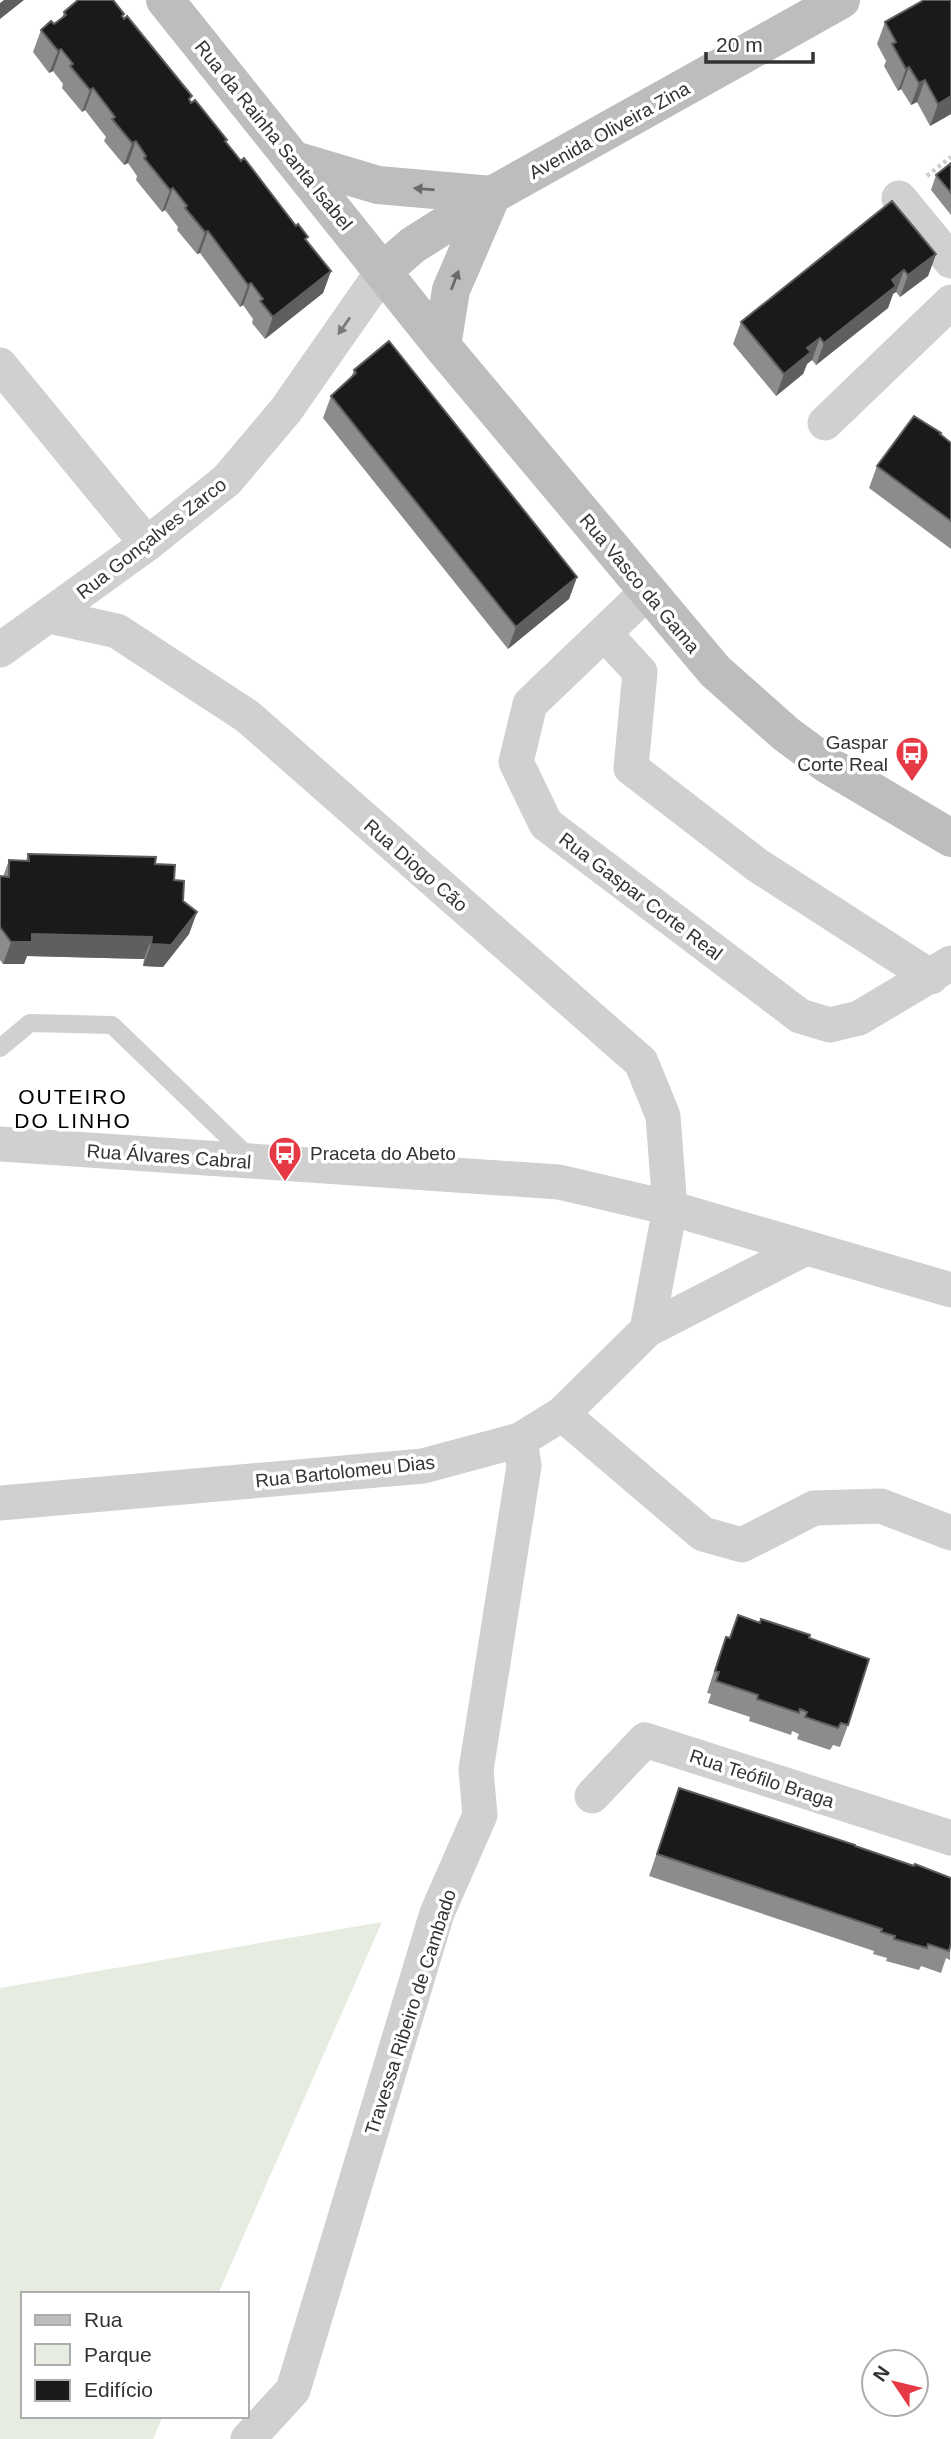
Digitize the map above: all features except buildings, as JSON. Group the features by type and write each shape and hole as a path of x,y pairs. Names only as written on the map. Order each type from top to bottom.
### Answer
{"street":[{"name":"Rua da Rainha Santa Isabel","path":"165,0 383,271"},
{"name":"Avenida Oliveira Zina","path":"383,271 413,245 492,195 841,0"},
{"path":"294,160 378,185 492,195 451,289 442,346"},
{"path":"899,198 951,261"},
{"name":"Rua Vasco da Gama","path":"383,271 442,346 715,671 786,734 828,765 951,838"},
{"name":"Rua Gonçalves Zarco","path":"0,650 146,544 227,480 286,410 383,271"},
{"path":"825,423 951,302"},
{"path":"0,365 146,544"},
{"name":"Rua Gaspar Corte Real","path":"647,592 530,704 516,762 545,824 800,1016 830,1025 859,1018 941,970"},
{"name":"Rua Diogo Cão","path":"49,616 117,631 247,716 641,1062 663,1116 670,1208 647,1330"},
{"path":"604,633 640,672 631,768 757,865 941,970"},
{"name":"Rua Álvares Cabral","path":"0,1144 559,1182 670,1208 951,1290"},
{"name":"Rua Bartolomeu Dias","path":"0,1503 423,1466 520,1440 562,1414 647,1330 804,1249"},
{"path":"562,1414 703,1534 742,1545 814,1508 881,1506 951,1533"},
{"name":"Travessa Ribeiro de Cambado","path":"248,2439 293,2390 437,1913 480,1815 476,1770 524,1466 520,1440"},
{"name":"Rua Teófilo Braga","path":"592,1796 645,1740 951,1838"}],"lane":[{"path":"0,1048 30,1023 113,1025 254,1161"}],"green space":[{"path":"382,1922 219,2292 21,2292 21,2418 162,2418 153,2439 0,2439 0,1988"}],"place":[{"name":"Gaspar Corte Real","path":"912,783"},
{"name":"Praceta do Abeto","path":"285,1183"}],"district":[{"name":"OUTEIRO DO LINHO","path":"73,1109"}]}
